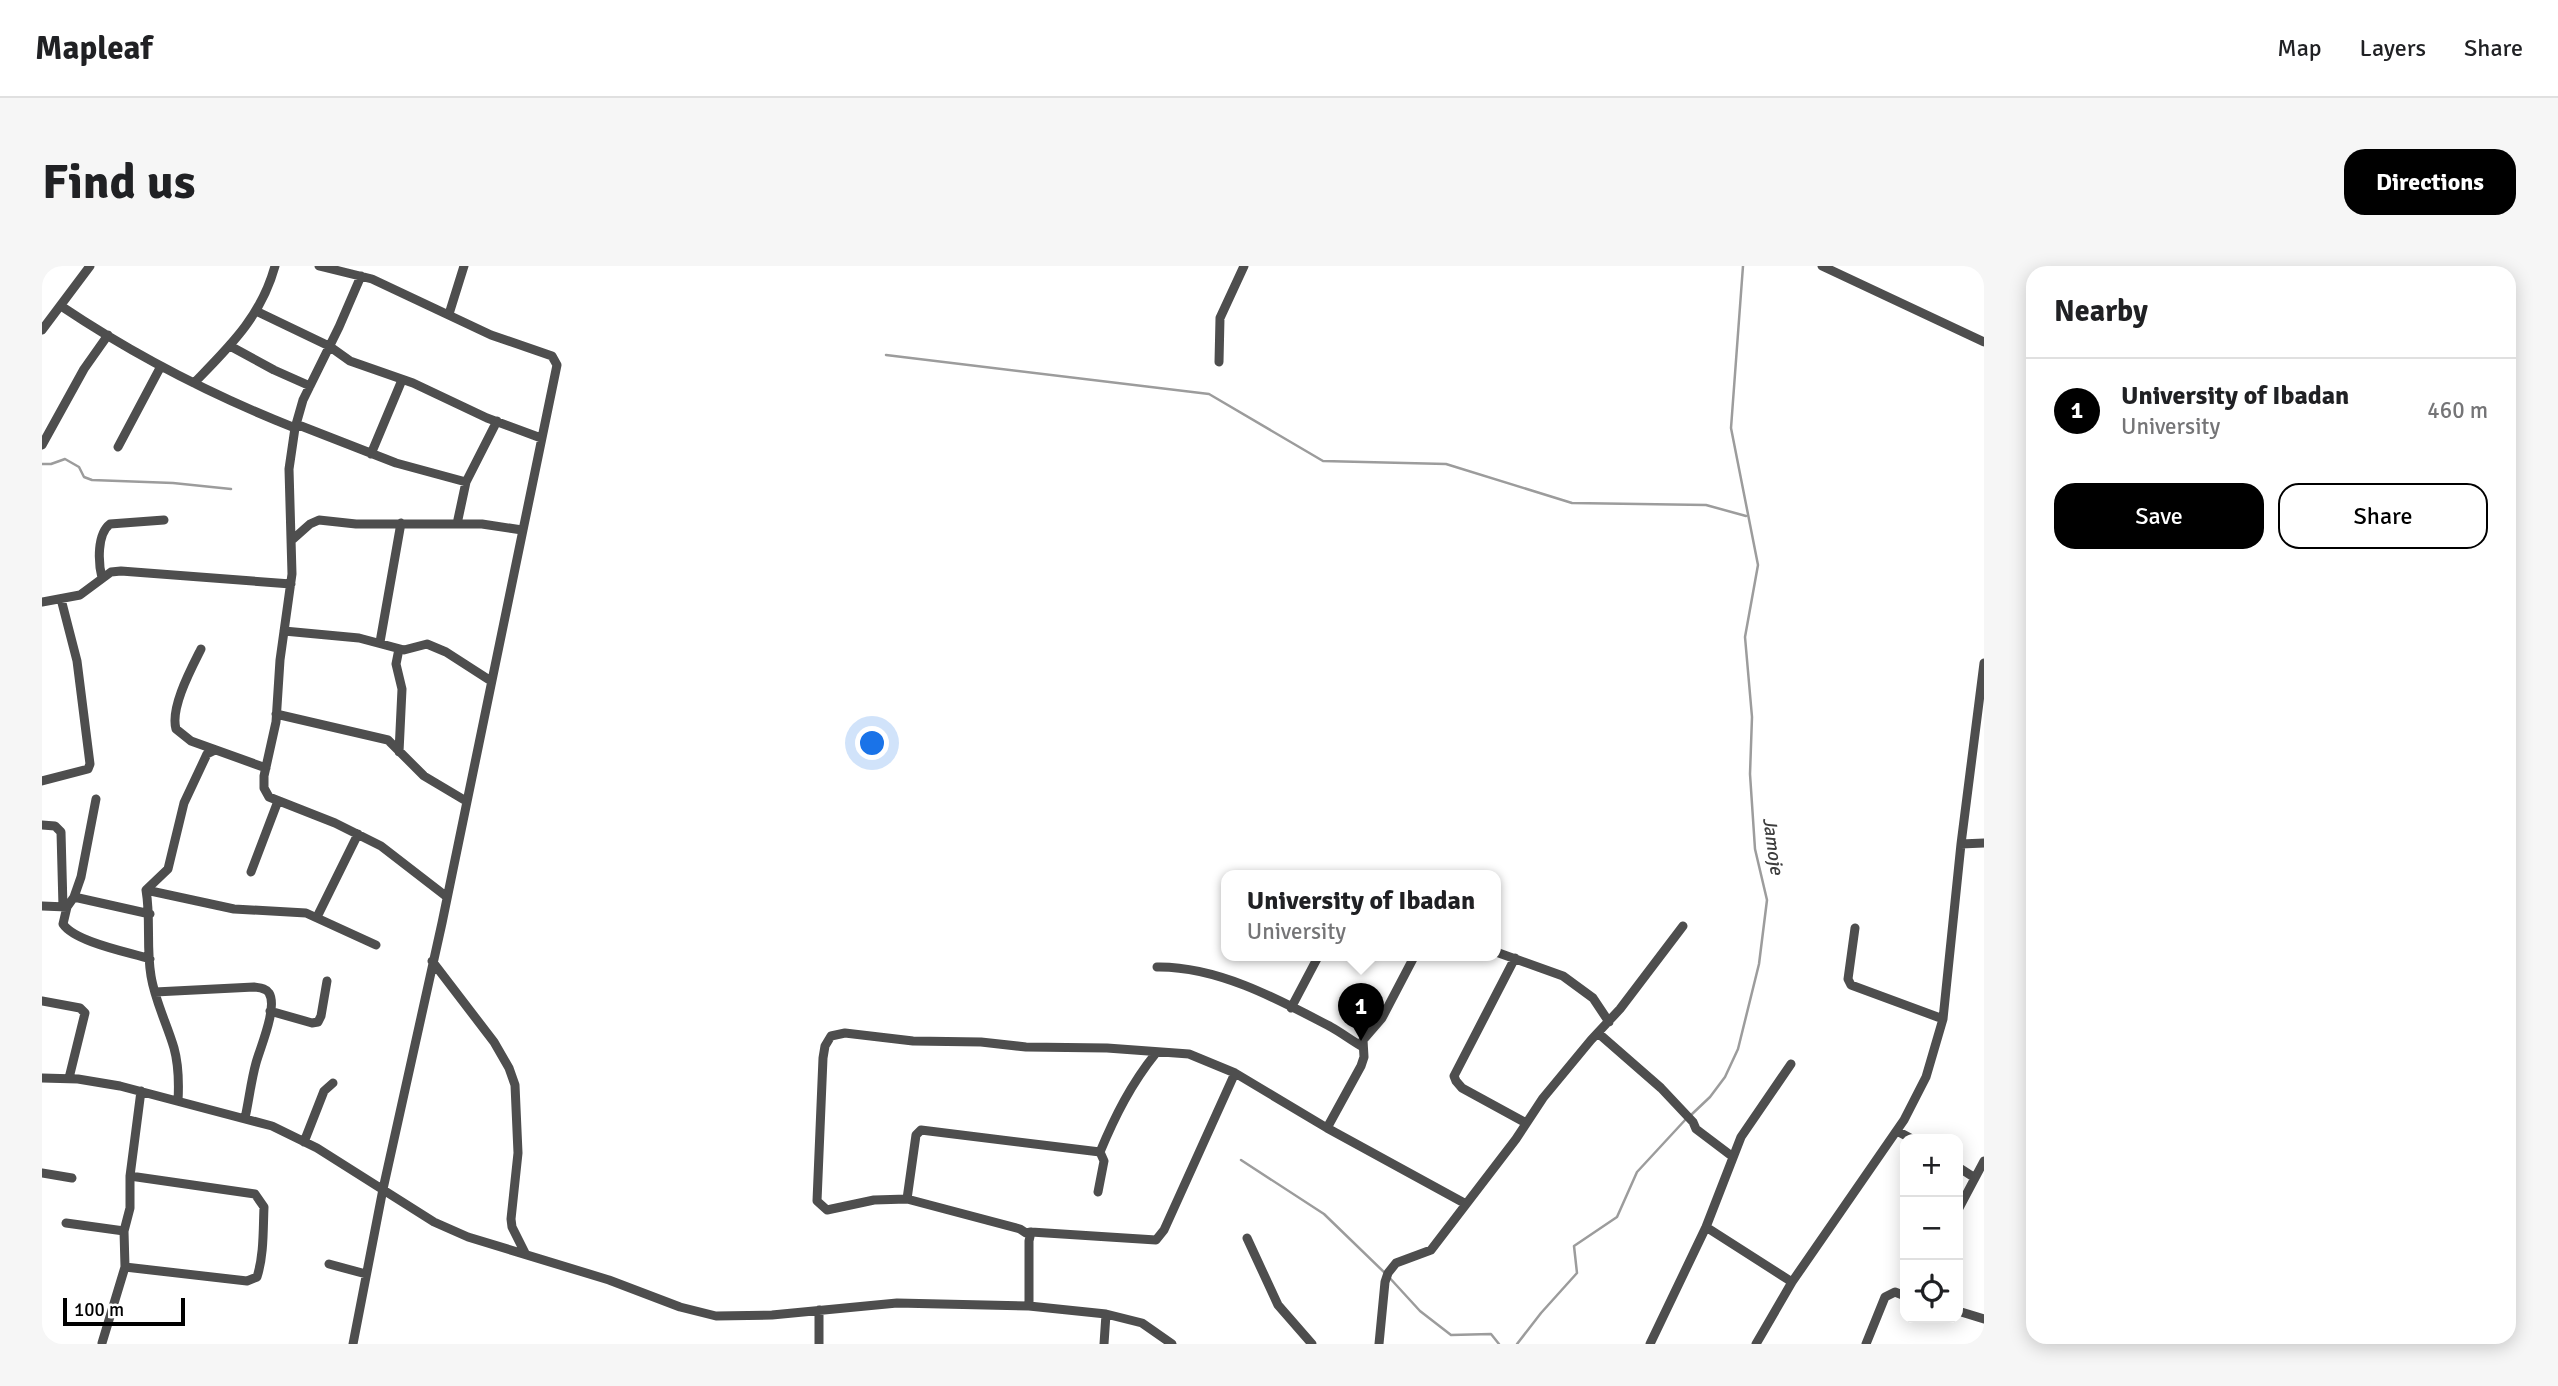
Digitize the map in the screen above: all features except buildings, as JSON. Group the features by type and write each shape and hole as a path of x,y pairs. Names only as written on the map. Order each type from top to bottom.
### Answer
{"street":[{"path":"42,330 90,266"},
{"path":"194,383 241,335 256,311 275,266"},
{"path":"449,314 464,266"},
{"path":"1219,362 1220,318 1244,266"},
{"path":"1822,266 1984,342"},
{"path":"326,267 360,276 491,335 554,358 557,365 447,897 383,1189 353,1344"},
{"path":"360,276 310,386 296,426 289,469 291,584 276,715 264,776 265,792 269,797 381,846 447,897"},
{"path":"61,306 162,366 257,413 371,454 466,482"},
{"path":"256,311 329,346 350,360 541,438"},
{"path":"42,445 84,369 108,335"},
{"path":"230,346 310,386"},
{"path":"118,447 162,366"},
{"path":"371,454 402,380"},
{"path":"457,524 466,482 497,421"},
{"path":"102,578 99,566 106,526 164,520"},
{"path":"292,540 310,524 319,520 356,524 457,524 522,530"},
{"path":"380,642 401,523"},
{"path":"42,603 79,595 111,572 121,570 291,584"},
{"path":"42,781 88,769 90,764 77,661 61,599"},
{"path":"284,631 380,642 399,649 427,645 491,681"},
{"path":"201,649 181,694 174,726 181,735 266,768"},
{"path":"399,649 396,664 402,689 399,752"},
{"path":"1756,1344 1792,1282 1915,1103 1926,1077 1943,1019 1961,844 1984,663"},
{"path":"276,715 391,742 424,776 466,801"},
{"path":"391,742 401,736"},
{"path":"146,890 168,869 178,821 190,786 207,754 215,750"},
{"path":"65,907 74,897 81,877 96,799"},
{"path":"251,872 278,801"},
{"path":"42,825 55,826 61,832 65,907 63,924 66,930 150,959"},
{"path":"317,917 358,834"},
{"path":"1961,844 1984,843"},
{"path":"146,890 150,914 151,976 174,1047 179,1071 178,1101"},
{"path":"146,890 234,909 290,910 317,917 376,945"},
{"path":"74,897 150,914"},
{"path":"42,906 65,907"},
{"path":"1380,1344 1382,1306 1388,1273 1396,1263 1431,1250 1516,1139 1543,1098 1609,1022 1683,926"},
{"path":"1855,928 1848,979 1851,985 1943,1019"},
{"path":"1501,954 1551,970 1576,985 1593,998 1609,1022"},
{"path":"1515,958 1454,1076 1462,1088 1526,1123"},
{"path":"432,961 494,1042 515,1085 518,1153 511,1219 512,1227 525,1253"},
{"path":"1291,1008 1316,961"},
{"path":"1327,1128 1361,1066 1364,1057 1363,1040 1382,1018 1412,961"},
{"path":"1157,967 1182,967 1232,980 1334,1029 1363,1047"},
{"path":"270,1011 312,1024 318,1022 327,981"},
{"path":"155,992 254,987 264,989 269,994 272,1002 245,1118"},
{"path":"42,1001 80,1008 85,1013 69,1079"},
{"path":"1236,1073 1164,1230 1156,1240 1026,1233 1020,1229 907,1199 874,1200 827,1210 817,1201 825,1046 833,1034 845,1033 913,1041 981,1042 1026,1047 1108,1048 1189,1054 1236,1073 1327,1128 1466,1204"},
{"path":"1598,1033 1661,1088 1693,1122 1696,1129 1733,1157"},
{"path":"1098,1192 1104,1161 1100,1152 1121,1103 1138,1075 1156,1053"},
{"path":"1650,1344 1706,1227 1750,1121 1791,1064"},
{"path":"42,1078 120,1086 272,1126 304,1142 434,1222 468,1237 609,1280 680,1307 716,1316 772,1315 897,1303 1029,1306 1106,1314 1142,1323 1172,1344"},
{"path":"304,1142 324,1091 333,1083"},
{"path":"103,1344 125,1267 124,1231 130,1208 130,1176 141,1091"},
{"path":"907,1199 916,1135 921,1130 1100,1152"},
{"path":"1897,1130 1904,1134"},
{"path":"1963,1201 1984,1161"},
{"path":"1963,1170 1975,1178"},
{"path":"42,1173 72,1178"},
{"path":"125,1267 247,1281 257,1277 261,1266 264,1219 264,1206 255,1194 130,1176"},
{"path":"66,1223 124,1231"},
{"path":"1706,1227 1792,1282"},
{"path":"1029,1306 1031,1232"},
{"path":"1247,1238 1278,1305 1312,1344"},
{"path":"329,1264 366,1274"},
{"path":"1866,1344 1885,1297 1895,1292 1900,1294"},
{"path":"819,1310 819,1344"},
{"path":"1963,1313 1984,1319"},
{"path":"1104,1344 1106,1314"}],"waterway":[{"name":"Jamoje","path":"1691,1115 1710,1097 1725,1077 1738,1049 1759,964 1767,900 1755,849 1750,774 1752,717 1745,637 1758,565 1731,428 1743,266"},
{"path":"886,355 1209,394 1323,461 1446,464 1572,503 1706,505 1746,516"},
{"path":"42,464 65,459 79,467 84,477 92,480 173,483 231,489"},
{"name":"Jamoje","path":"1517,1344 1577,1273 1574,1246 1617,1217 1637,1172 1686,1119"},
{"path":"1241,1160 1324,1214 1420,1311 1451,1335 1491,1334 1499,1344"}],"place":[{"name":"University of Ibadan","path":"1361,1041"}]}
